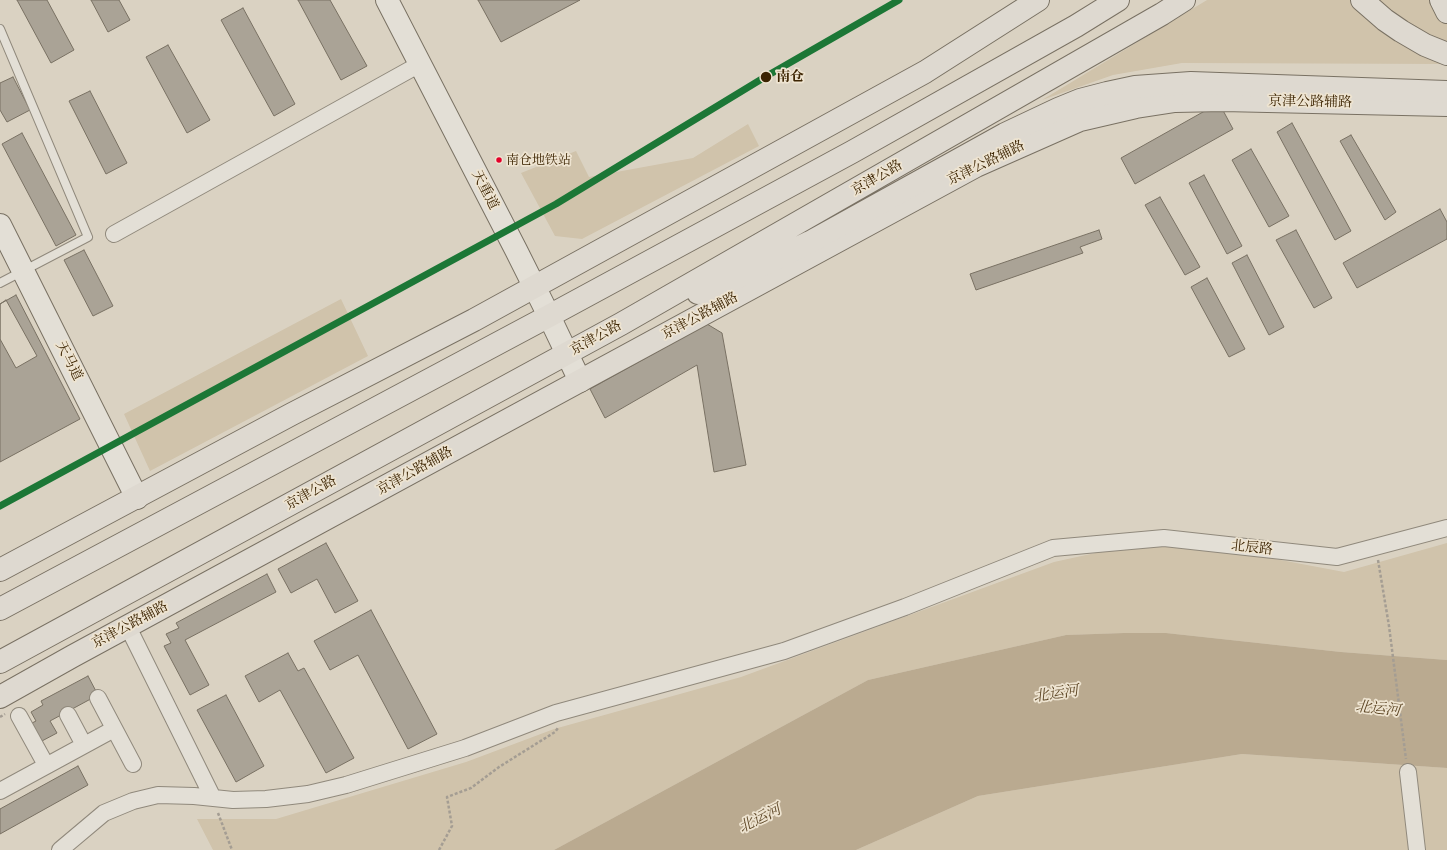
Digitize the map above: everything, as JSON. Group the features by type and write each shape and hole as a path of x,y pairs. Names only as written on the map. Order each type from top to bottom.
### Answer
{"main road":[{"path":"1076,26 1101,0"},
{"path":"0,609 549,316 852,152 1076,26 1118,0"},
{"name":"京津公路","path":"0,662 621,324 1184,0"},
{"path":"1362,0 1384,20 1401,31 1425,45 1447,54"},
{"path":"1441,0 1447,12"},
{"path":"0,570 534,287 925,72 1030,2"},
{"path":"621,324 738,277 810,242 1005,134 1080,100 1135,87 1190,83 1447,92"},
{"name":"京津公路辅路","path":"8,709 128,627 976,166 1080,120 1115,111 1175,101 1223,100 1447,105"}],"street":[{"name":"天重道","path":"387,0 516,250 580,381"},
{"path":"114,234 420,64"},
{"name":"天马道","path":"0,225 137,498"},
{"name":"北辰路","path":"60,850 104,813 132,801 158,795 194,796 233,800 266,799 308,794 346,785 465,748 556,713 784,651 905,607 1053,548 1164,538 1336,557 1447,528"},
{"path":"128,627 213,798"},
{"path":"98,698 133,764"},
{"path":"8,709 46,765"},
{"path":"68,715 84,745"},
{"path":"0,791 114,728"},
{"path":"1408,772 1417,850"}],"lane":[{"path":"0,29 88,237 0,283"}],"path":[{"path":"1376,547 1389,626 1408,772"},
{"path":"0,717 8,709"},
{"path":"439,850 452,826 447,797 471,788 499,767 556,732 571,709"},
{"path":"213,798 232,850"}],"shaded area":[{"path":"1207,0 1447,0 1447,64 1182,63 1113,75 1042,100"},
{"path":"748,124 759,146 582,239 555,236 521,173 576,151 589,177 693,158"},
{"path":"341,299 368,356 150,471 124,414"},
{"path":"1164,538 1344,572 1447,543 1447,660 1341,652 1166,633 1066,635 868,680 554,850 213,850 197,819 276,819 466,762 554,729 741,677 1054,562"},
{"path":"1242,754 1447,768 1447,850 856,850 978,796"}],"water":[{"name":"北运河","path":"1166,633 1341,652 1447,660 1447,768 1242,754 978,796 856,850 554,850 868,680 1066,635"}],"building":[{"path":"17,0 47,0 74,50 51,63"},
{"path":"91,0 119,0 130,20 108,32"},
{"path":"298,0 330,0 367,66 341,80"},
{"path":"478,0 580,0 501,42"},
{"path":"243,8 295,104 274,116 221,20"},
{"path":"168,45 210,120 187,133 146,57"},
{"path":"13,77 30,110 7,122 0,110 0,83"},
{"path":"90,91 127,163 106,174 69,101"},
{"path":"1219,103 1233,129 1135,184 1121,158"},
{"path":"1292,123 1351,231 1335,240 1277,132"},
{"path":"22,133 76,235 56,246 2,144"},
{"path":"1351,135 1396,212 1385,220 1340,141"},
{"path":"1251,149 1289,216 1269,227 1232,160"},
{"path":"1204,175 1242,246 1227,254 1189,183"},
{"path":"1160,197 1200,267 1185,275 1145,205"},
{"path":"1440,209 1447,222 1447,239 1357,288 1343,263"},
{"path":"1099,230 1102,239 1080,247 1083,253 976,290 970,274"},
{"path":"1296,230 1332,298 1314,308 1276,240"},
{"path":"84,250 113,306 93,316 64,260"},
{"path":"1247,255 1284,327 1269,335 1232,263"},
{"path":"1207,278 1245,349 1229,357 1191,287"},
{"path":"16,295 80,419 0,462 0,304"},
{"path":"6,300 37,356 16,368 0,339 0,304"},
{"path":"707,324 722,333 746,465 714,472 697,365 605,418 590,389"},
{"path":"326,543 358,601 335,613 317,579 291,593 278,569"},
{"path":"267,574 276,592 185,640 209,685 190,695 164,646 171,643 166,634 179,628 176,623"},
{"path":"371,610 437,734 408,749 358,655 330,670 314,641"},
{"path":"288,653 298,671 304,668 354,758 326,773 280,690 259,702 245,676"},
{"path":"88,676 98,695 50,721 57,733 40,742 30,724 36,721 31,712 43,705 41,701"},
{"path":"226,695 264,766 236,782 197,710"},
{"path":"78,766 88,785 0,834 0,809"}],"transit line":[{"path":"0,506 556,204 765,77 899,0"}],"place":[{"name":"南仓","path":"766,77"},
{"name":"南仓地铁站","path":"499,160"}]}
